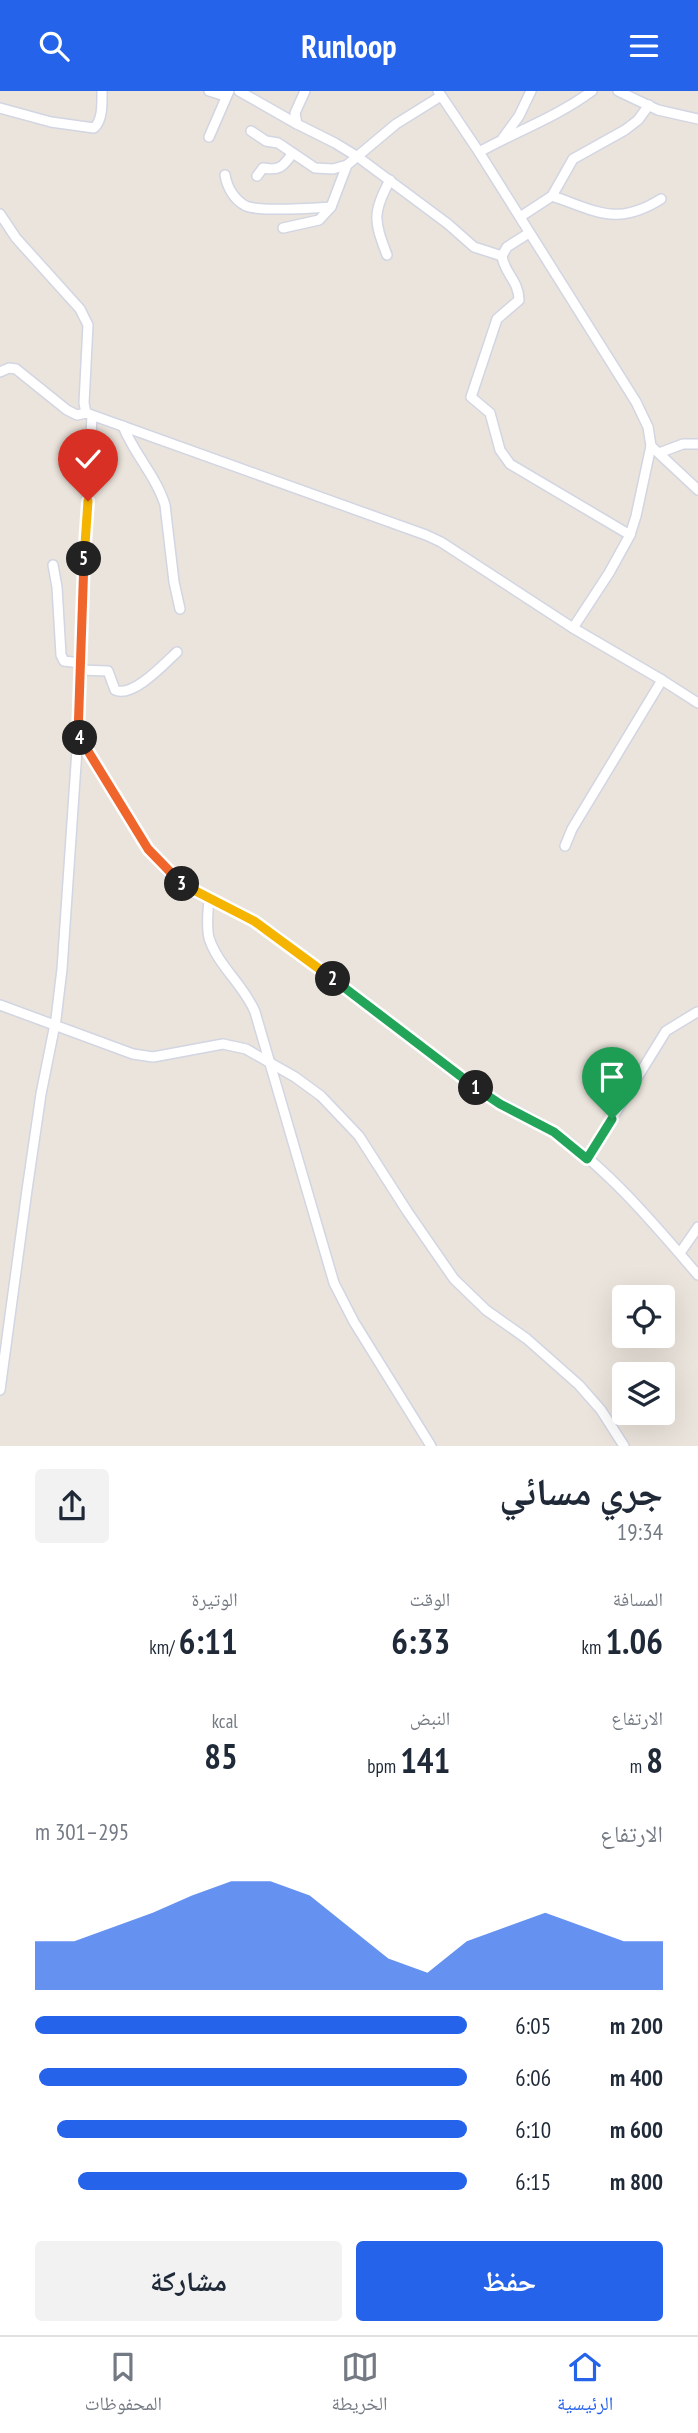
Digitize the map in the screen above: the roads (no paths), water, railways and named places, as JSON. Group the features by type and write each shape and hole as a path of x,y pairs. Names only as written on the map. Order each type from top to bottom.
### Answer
{"street":[{"path":"0,108 51,122 93,128 98,125 100,119 102,91"},
{"path":"209,91 227,93 209,137"},
{"path":"239,91 358,157 448,224 474,247 502,256"},
{"path":"297,124 295,113 305,91"},
{"path":"502,139 519,116 531,91"},
{"path":"479,152 502,139 527,130 592,91"},
{"path":"618,91 658,110 698,119"},
{"path":"251,131 266,141 278,143 316,168 333,169 347,165 396,124 440,94 479,152 636,402 648,427 651,446 642,493 629,534 573,628"},
{"path":"520,217 552,196 573,159 625,130 638,120 649,105"},
{"path":"257,176 263,168 283,167 292,154"},
{"path":"283,228 319,220 331,207 347,165"},
{"path":"225,175 226,185 231,193 248,207 331,207"},
{"path":"387,255 376,219 379,200 390,180"},
{"path":"552,196 597,214 617,215 635,213 661,199"},
{"path":"0,214 16,238 85,317 88,325 85,394 89,414 78,735 62,969 55,1025 39,1108 0,1389"},
{"path":"529,233 507,247 502,256 505,267 517,284 519,300 497,319 471,397 490,413 500,450 510,464 629,534"},
{"path":"0,372 9,367 16,369 66,410 77,415 89,414 426,534 573,628 698,703"},
{"path":"122,426 162,493 180,609"},
{"path":"659,453 683,444 698,444"},
{"path":"651,446 698,490"},
{"path":"53,565 61,655 64,661 108,671 116,690 122,693 144,681 177,652"},
{"path":"565,846 577,820 662,680"},
{"path":"78,735 148,849 181,884 242,914 274,934 475,1088 554,1132 640,1209 698,1275"},
{"path":"209,899 208,923 212,944 229,974 248,996 271,1063 334,1283 354,1322 431,1446"},
{"path":"0,1005 133,1054 153,1057 223,1044 246,1049 321,1096 346,1120 454,1279 486,1310 527,1339 579,1385 601,1410 624,1446"},
{"path":"587,1159 666,1031 696,1012"},
{"path":"680,1254 698,1227"}]}
